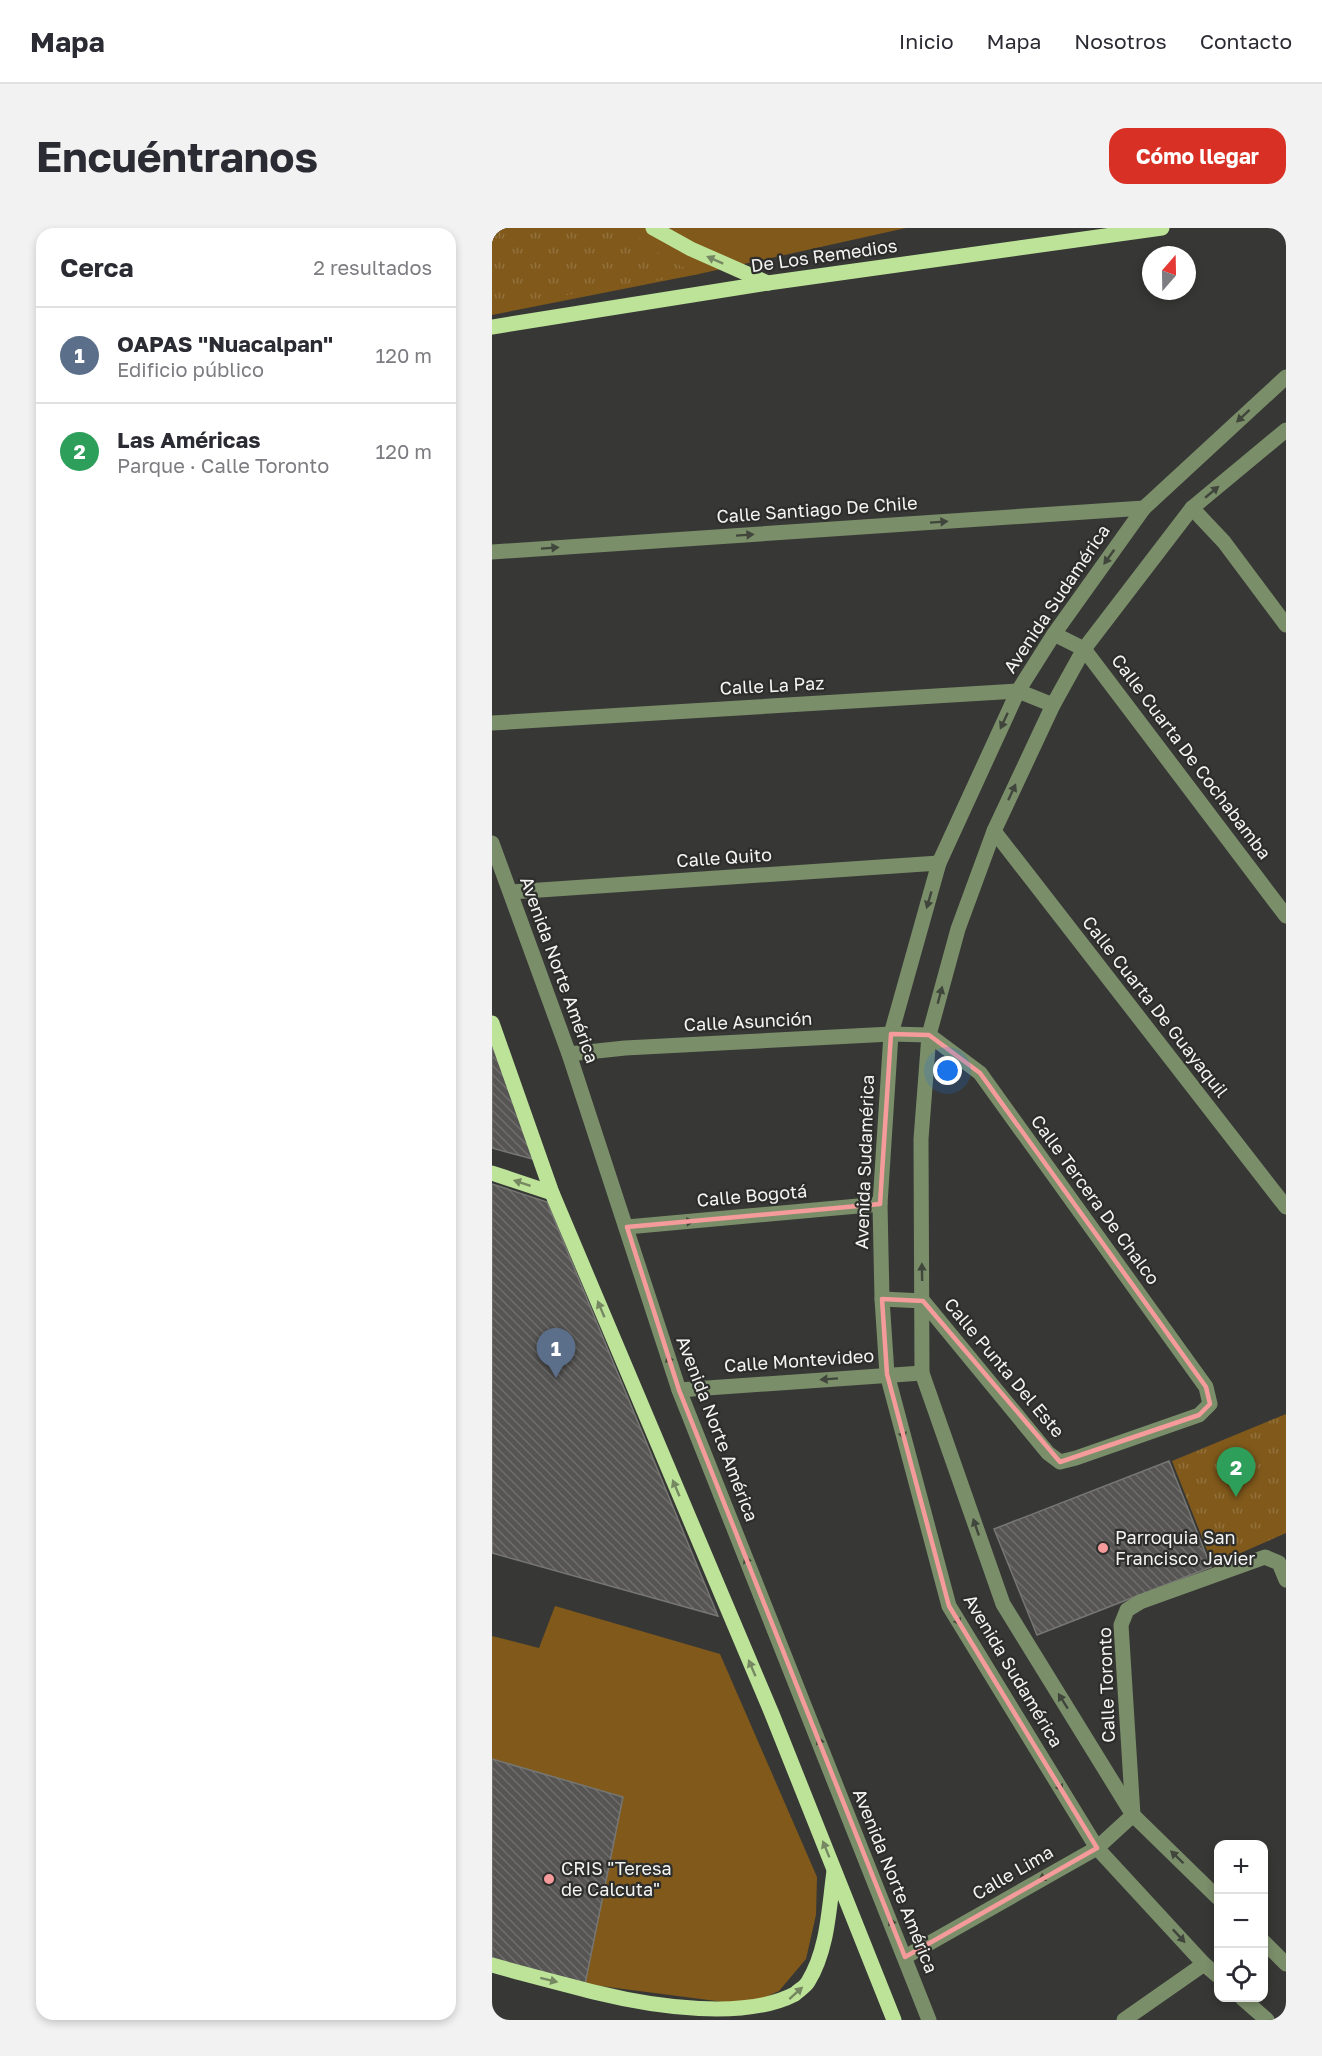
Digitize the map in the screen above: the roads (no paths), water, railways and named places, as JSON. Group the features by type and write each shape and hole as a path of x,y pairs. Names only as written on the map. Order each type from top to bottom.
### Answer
{"main road":[{"path":"653,228 691,249 768,283"},
{"name":"De Los Remedios","path":"492,327 768,283 1162,228"},
{"path":"492,1023 552,1193 767,1703 894,2020"},
{"path":"492,1173 552,1193"},
{"path":"492,1965 662,2009 696,2015 728,2017 756,2013 784,2004 807,1983 818,1960 823,1940 834,1870"}],"street":[{"name":"Avenida Sudamérica","path":"1214,1973 1097,1848 949,1606 887,1374 882,1299 880,1203 891,1034 939,864 1018,691 1054,634 1144,508 1286,377"},
{"name":"Avenida Sudamérica","path":"1214,1894 1134,1815 1003,1604 922,1373 921,1139 929,1035 958,929 994,831 1053,705 1084,649 1192,508 1286,430"},
{"name":"Calle Santiago De Chile","path":"492,552 1144,508"},
{"path":"1192,508 1224,542 1286,625"},
{"name":"Calle Cuarta De Cochabamba","path":"1054,634 1084,649 1286,916"},
{"name":"Calle La Paz","path":"492,723 1018,691 1053,705"},
{"name":"Calle Cuarta De Guayaquil","path":"994,831 1286,1207"},
{"name":"Avenida Norte América","path":"492,843 569,1054 679,1390 929,2020"},
{"name":"Calle Quito","path":"511,892 939,864"},
{"name":"Calle Asunción","path":"569,1054 625,1048 891,1034 929,1035"},
{"name":"Calle Tercera De Chalco","path":"929,1035 980,1073 1206,1388 1210,1404 1199,1415 1060,1462"},
{"name":"Calle Bogotá","path":"627,1227 880,1203"},
{"name":"Calle Punta Del Este","path":"882,1299 922,1301 1048,1453 1060,1462"},
{"name":"Calle Montevideo","path":"679,1390 922,1373"},
{"name":"Calle Toronto","path":"1134,1815 1121,1625 1126,1610 1140,1602 1265,1557 1280,1563 1286,1580"},
{"name":"Calle Lima","path":"905,1957 1097,1848 1134,1815"},
{"path":"1268,1947 1286,1964"},
{"path":"1124,2020 1204,1964"},
{"path":"1247,2002 1267,2020"}],"place":[{"name":"OAPAS \"Nuacalpan\"","path":"556,1378"},
{"name":"Las Américas","path":"1236,1497"},
{"name":"Parroquia San Francisco Javier","path":"1103,1548"},
{"name":"CRIS \"Teresa de Calcuta\"","path":"549,1879"}]}
